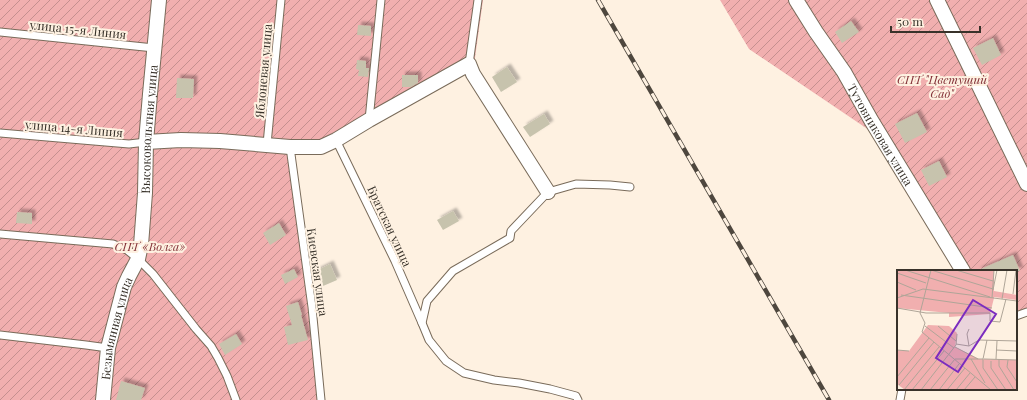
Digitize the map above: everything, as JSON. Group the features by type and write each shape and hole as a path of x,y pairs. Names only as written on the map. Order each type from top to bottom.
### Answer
{"street":[{"name":"Высоковольтная улица","path":"138,259 143,235 146,142 159,0"},
{"name":"Тутовниковая улица","path":"796,0 844,72 871,120 962,270"},
{"path":"937,0 1027,184"},
{"path":"146,142 181,140 220,141 290,147 321,147 336,140 469,64 473,74 548,192"},
{"name":"Безымянная улица","path":"103,400 108,348 124,287 138,259"}],"lane":[{"name":"Яблоневая улица","path":"267,144 281,0"},
{"path":"369,120 381,0"},
{"path":"469,64 478,0"},
{"name":"улица 15-я Линия","path":"0,32 154,48"},
{"name":"улица 14-я Линия","path":"0,133 129,144 146,142"},
{"name":"Братская улица","path":"336,140 391,254 429,340 446,361 464,373 550,389 576,396 578,400"},
{"name":"Киевская улица","path":"290,147 312,307 321,400"},
{"path":"422,323 427,301 453,271 510,238 511,231 548,192 576,184 630,187"},
{"path":"0,234 113,244 127,250 153,274 211,346 227,376 236,400"},
{"path":"1017,316 1027,312"},
{"path":"0,335 86,344 108,348"},
{"path":"900,400 902,390"}],"green space":[{"name":"СНТ «Волга»","path":"0,0 483,0 474,65 330,150 291,155 318,400 0,400"},
{"name":"СНТ \"Цветущий Сад\"","path":"720,0 1027,0 1027,312 1017,316 1017,270 957,270 869,130 749,49"}],"building":[{"path":"851,21 859,32 842,43 835,32"},
{"path":"358,25 371,26 371,36 357,35"},
{"path":"993,38 1001,55 982,65 973,48"},
{"path":"357,60 366,61 366,68 369,68 368,77 358,76 359,70 356,69"},
{"path":"507,67 517,82 501,92 492,77"},
{"path":"402,75 418,75 418,83 411,87 402,87"},
{"path":"177,78 194,79 193,98 176,98"},
{"path":"917,113 927,132 905,143 895,124"},
{"path":"544,114 550,124 530,137 523,127"},
{"path":"939,161 947,177 929,186 921,170"},
{"path":"453,211 459,221 443,230 437,220"},
{"path":"17,212 32,213 32,224 16,223"},
{"path":"279,223 286,235 270,245 263,233"},
{"path":"1013,255 1020,271 1017,270 978,270"},
{"path":"330,264 337,280 323,286 316,271"},
{"path":"294,269 298,277 285,284 281,275"},
{"path":"298,302 308,340 288,345 284,327 292,325 286,306"},
{"path":"236,334 242,344 225,355 219,344"},
{"path":"121,381 145,388 141,400 116,400"}],"railway":[{"path":"598,0 829,400"}]}
